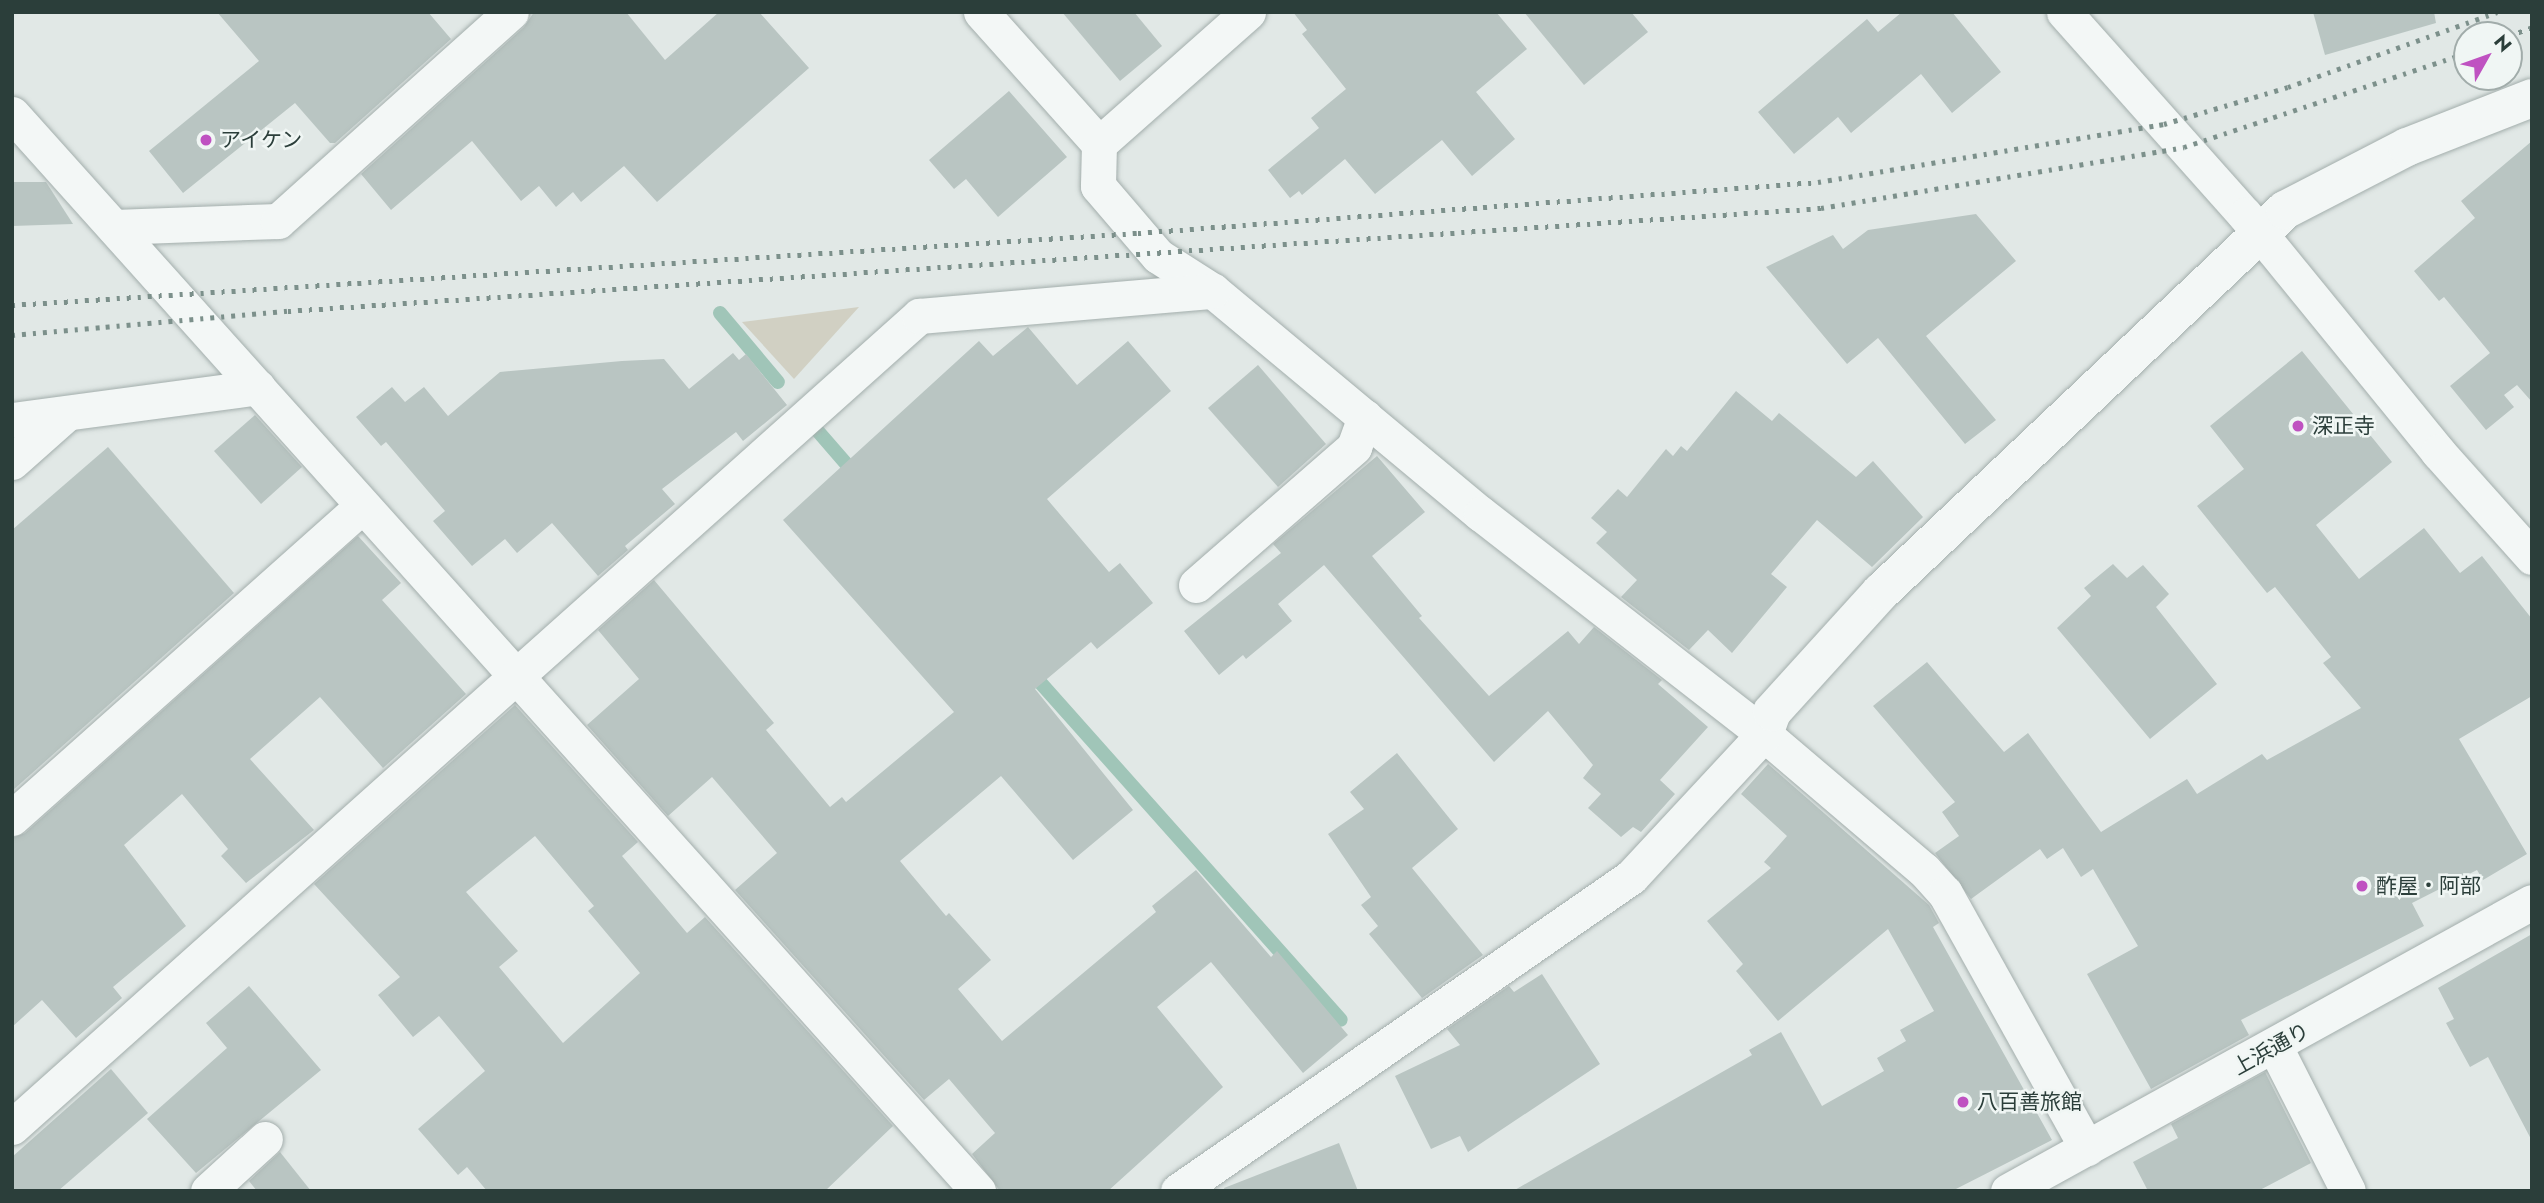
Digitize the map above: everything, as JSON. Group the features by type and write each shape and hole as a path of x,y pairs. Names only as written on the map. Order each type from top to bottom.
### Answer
{"street":[{"path":"114,227 278,221 511,12"},
{"path":"981,12 1099,144 1098,186 1158,256 1213,291 1481,514 1764,734 1861,813 1945,893 2087,1148"},
{"path":"1099,144 1248,12"},
{"path":"2083,20 2259,237 2532,557"},
{"path":"1178,1191 1631,877 1764,734 1772,712 1881,592 2285,210 2407,147 2532,98"},
{"path":"12,114 978,1191"},
{"path":"12,1127 919,316 1213,291"},
{"path":"12,420 258,387"},
{"path":"12,462 66,414"},
{"path":"1196,585 1354,447 1365,417"},
{"path":"12,818 362,506"},
{"name":"上浜通り","path":"2008,1191 2275,1047 2532,902"},
{"path":"2275,1047 2348,1191"},
{"path":"208,1191 265,1139"}],"shaded area":[{"path":"859,307 794,379 742,322"}],"building":[{"path":"217,12 428,12 451,39 335,143 330,143 295,103 183,193 149,151 259,61"},
{"path":"534,12 626,12 665,60 719,12 759,12 809,68 657,202 624,166 581,202 573,192 556,207 539,186 521,201 472,141 391,210 361,174 524,27"},
{"path":"1062,12 1134,12 1162,46 1120,81"},
{"path":"1293,12 1496,12 1527,49 1476,92 1515,139 1472,176 1442,140 1375,194 1345,159 1302,195 1299,191 1290,198 1268,170 1319,128 1311,118 1346,89 1302,34 1307,30"},
{"path":"1524,12 1631,12 1648,32 1584,85"},
{"path":"1902,12 1952,12 2001,72 1952,113 1921,74 1851,133 1838,117 1794,154 1758,112 1867,19 1878,32"},
{"path":"2313,12 2434,12 2436,23 2325,55"},
{"path":"1009,91 1067,157 998,217 966,179 954,189 929,160"},
{"path":"2532,141 2532,402 2517,385 2504,395 2514,407 2486,430 2450,386 2490,353 2444,297 2439,301 2414,271 2475,218 2461,201"},
{"path":"12,182 46,182 73,224 12,226"},
{"path":"1976,214 2016,261 1926,336 1996,420 1965,444 1878,338 1847,364 1766,267 1833,235 1843,249 1868,230"},
{"path":"1028,327 1077,385 1128,341 1171,391 1047,499 1109,572 1120,563 1153,603 1097,649 1091,642 1035,689 1133,810 1073,860 1001,776 900,861 946,916 949,913 991,960 958,989 1002,1041 1156,912 1152,906 1196,870 1271,957 1277,951 1348,1035 1303,1073 1211,962 1157,1007 1223,1087 1108,1191 1000,1191 972,1154 995,1133 949,1079 924,1100 735,890 777,853 712,777 668,816 587,725 639,679 598,630 654,580 774,723 766,730 830,807 842,797 846,802 954,712 783,520 979,341 993,356"},
{"path":"2302,351 2392,462 2316,525 2359,579 2424,528 2460,573 2482,556 2532,619 2532,696 2459,739 2527,854 2483,880 2477,870 2412,903 2424,926 2241,1020 2249,1035 2151,1089 2087,974 2138,946 2093,869 2081,877 2063,848 2047,859 2040,849 1971,899 1935,853 1959,836 1942,812 1955,802 1873,706 1927,662 2004,752 2028,733 2101,832 2187,779 2197,794 2262,754 2267,760 2361,708 2323,663 2331,657 2275,587 2267,593 2197,506 2244,469 2210,426"},
{"path":"733,353 739,360 746,354 787,405 743,441 736,432 662,489 675,504 625,546 628,550 598,576 552,523 517,553 505,539 472,566 433,521 445,511 386,442 381,446 356,417 392,387 405,402 424,387 448,416 500,372 622,361 664,359 689,389"},
{"path":"1258,365 1326,444 1278,487 1208,408"},
{"path":"1736,391 1772,421 1779,413 1856,477 1873,461 1923,517 1872,567 1817,520 1771,574 1787,587 1732,653 1708,630 1689,650 1621,597 1637,580 1596,543 1607,532 1591,518 1618,489 1627,497 1666,449 1673,456 1681,446 1687,451"},
{"path":"255,415 302,467 261,504 214,451"},
{"path":"108,447 234,593 12,791 12,530"},
{"path":"1377,456 1425,512 1372,556 1422,616 1419,618 1489,696 1568,631 1579,644 1594,627 1662,680 1658,684 1708,727 1660,780 1675,794 1641,832 1633,827 1621,837 1588,808 1601,794 1583,778 1593,765 1548,711 1494,762 1324,565 1278,604 1292,621 1246,659 1243,655 1219,675 1184,631 1281,553 1273,544"},
{"path":"358,536 401,583 382,600 466,694 383,768 320,697 250,759 314,830 246,883 221,856 228,849 182,794 124,845 186,926 113,987 122,998 76,1038 42,1000 12,1027 12,838 25,833"},
{"path":"2113,564 2127,578 2143,565 2169,594 2156,607 2217,684 2150,739 2057,628 2091,596 2084,588"},
{"path":"515,705 638,842 622,856 687,933 705,917 893,1126 825,1191 487,1191 467,1167 458,1175 418,1129 485,1071 439,1016 413,1037 378,995 400,977 314,884","holes":["535,836 594,906 588,911 640,973 563,1043 499,967 518,951 466,892"]},
{"path":"1397,753 1458,829 1412,868 1483,955 1422,998 1369,934 1378,926 1361,905 1371,897 1328,834 1364,809 1350,792"},
{"path":"1768,764 1929,905 1939,923 1933,927 2052,1140 1952,1191 1513,1191 1752,1055 1749,1050 1781,1032 1822,1106 1884,1071 1877,1058 1906,1041 1900,1030 1934,1011 1888,929 1778,1021 1736,971 1743,964 1707,921 1771,868 1764,862 1787,836 1741,794"},
{"path":"2532,934 2532,1141 2488,1057 2470,1067 2446,1023 2454,1019 2438,988"},
{"path":"1542,974 1600,1064 1468,1152 1460,1136 1431,1149 1395,1076 1460,1045 1447,1029 1509,986 1514,992"},
{"path":"249,986 321,1070 196,1173 147,1119 227,1048 206,1023"},
{"path":"111,1069 148,1113 58,1191 12,1191 12,1157"},
{"path":"2265,1072 2311,1163 2258,1191 2148,1191 2133,1162 2178,1138 2171,1124"},
{"path":"1339,1143 1358,1191 1225,1191 1224,1188"},
{"path":"280,1152 311,1191 257,1191 249,1181"}],"waterway":[{"path":"720,313 778,382"},
{"path":"816,429 856,475"},
{"path":"1030,671 1341,1020"}],"railway":[{"path":"12,305 1138,233 1818,182 2164,124 2288,87 2497,12"},
{"path":"2523,31 2532,27"},
{"path":"12,335 288,311 1821,208 2184,147 2453,58"}],"place":[{"name":"アイケン","path":"206,140"},
{"name":"深正寺","path":"2298,426"},
{"name":"酢屋・阿部","path":"2362,886"},
{"name":"八百善旅館","path":"1963,1102"}]}
